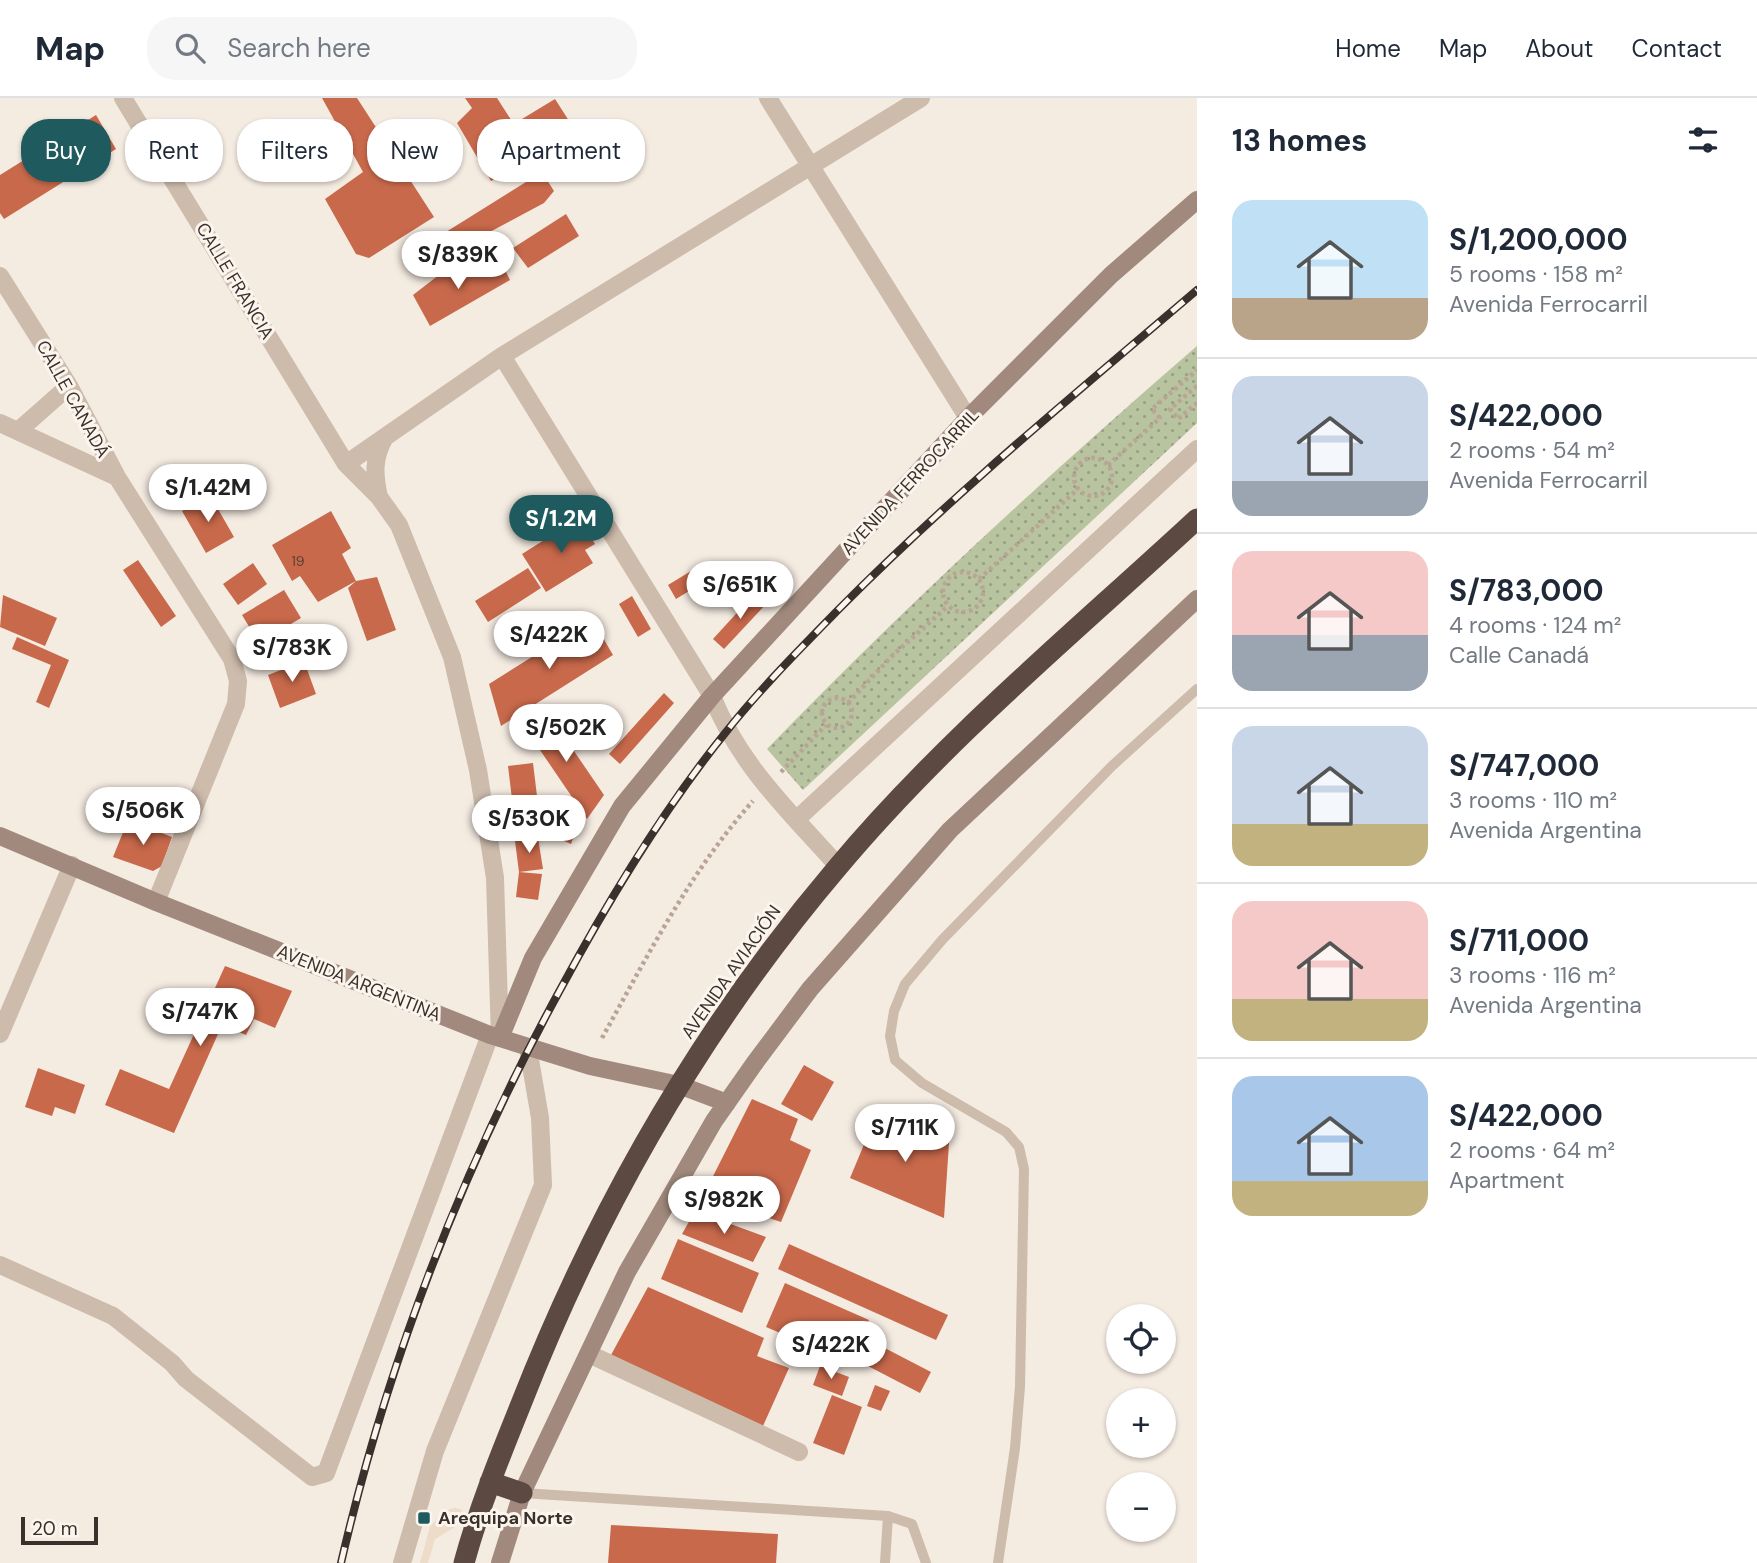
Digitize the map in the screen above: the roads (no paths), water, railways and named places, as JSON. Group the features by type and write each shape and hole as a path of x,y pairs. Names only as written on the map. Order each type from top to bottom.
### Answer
{"highway":[{"name":"AVENIDA AVIACIÓN","path":"464,1563 490,1482 541,1352 588,1247 680,1085 742,991 838,866 933,764 1197,519"},
{"path":"490,1482 522,1493"}],"street":[{"name":"CALLE FRANCIA","path":"123,98 346,464 379,497 399,525 428,593 452,657 468,719 495,878 495,1037"},
{"path":"768,98 968,418"},
{"path":"346,464 502,356 810,169 921,98"},
{"name":"AVENIDA FERROCARRIL","path":"495,1037 533,958 622,806 712,696 968,418 1111,275 1197,200"},
{"name":"CALLE CANADÁ","path":"0,276 69,386 117,477 232,659 238,681 236,704 156,902"},
{"path":"502,356 712,696 726,731 765,787 838,866"},
{"path":"18,431 69,386"},
{"path":"0,423 117,477"},
{"path":"379,497 375,464 377,451 384,438"},
{"path":"797,819 1197,449"},
{"path":"501,1562 522,1493 627,1272 727,1103 810,989 950,830 1197,600"},
{"name":"AVENIDA ARGENTINA","path":"0,835 156,902 495,1037 528,1048 680,1085 727,1103"},
{"path":"0,1034 72,864"},
{"path":"0,1265 113,1316 172,1363 186,1379 312,1477 326,1473 495,1037"},
{"path":"402,1563 435,1451 543,1185 540,1118 528,1048"},
{"path":"589,1354 799,1452"}],"lane":[{"path":"999,1563 1016,1448 1020,1386 1024,1169 1018,1147 1006,1132 922,1083 895,1059 890,1036 894,1011 905,984 942,940 1112,766 1197,689"},
{"path":"522,1493 888,1516 912,1524 926,1563"},
{"path":"886,1563 888,1516"}],"railway":[{"path":"341,1563 381,1414 405,1341 459,1198 490,1128 560,990 597,923 658,825 702,762 739,716 838,610 969,486 1197,290"}],"place":[{"name":"Arequipa Norte","path":"424,1518"}]}
